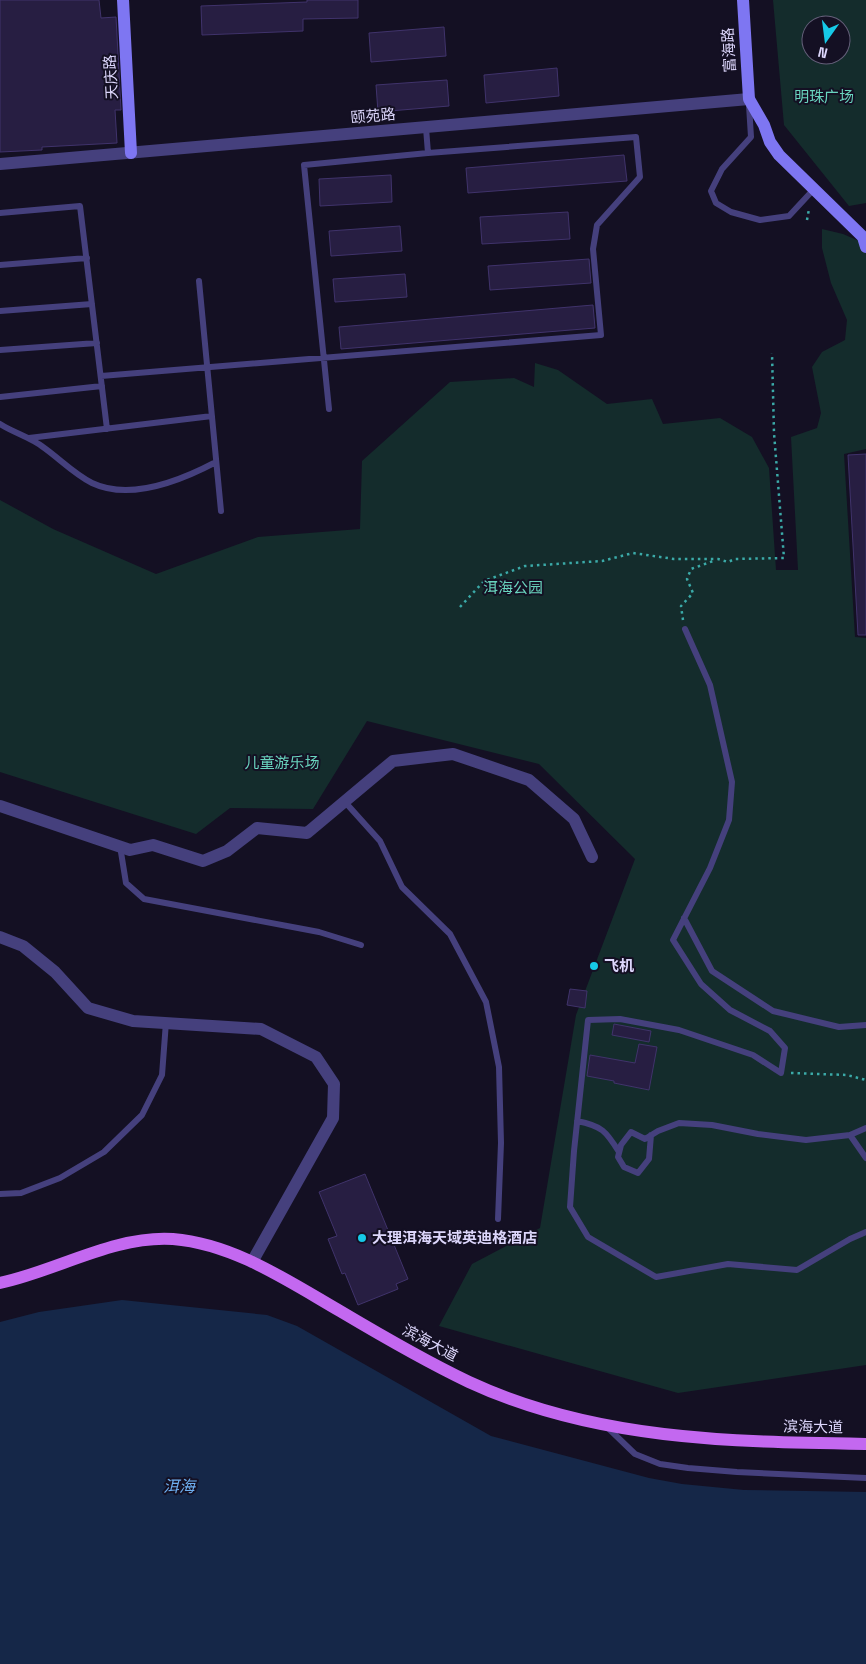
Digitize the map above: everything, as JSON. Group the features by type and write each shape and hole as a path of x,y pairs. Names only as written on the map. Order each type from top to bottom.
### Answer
{"main road":[{"name":"滨海大道","path":"0,1284 34,1275 102,1250 154,1239 193,1241 209,1245 252,1262 408,1351 471,1383 550,1412 607,1427 660,1434 788,1443 866,1444"}],"street":[{"name":"天庆路","path":"123,0 131,152"},
{"name":"富海路","path":"743,0 749,99"},
{"name":"颐苑路","path":"0,164 749,99"},
{"path":"749,99 764,125 770,142 779,155 863,237 866,246"},
{"path":"0,806 130,850 153,845 203,860 227,851 257,828 307,833 394,761 452,754 529,780 574,819 592,857"},
{"path":"0,937 23,946 55,972 88,1008 133,1021 262,1029 316,1057 334,1084 333,1118 252,1262"}],"lane":[{"path":"749,99 752,137 722,169 711,191 716,203 731,212 760,220 789,216 814,188"},
{"path":"426,128 428,154"},
{"path":"101,376 207,367 323,358 601,336 593,249 597,225 640,177 636,137 304,166 323,358 329,409"},
{"path":"0,213 80,206 107,429"},
{"path":"0,265 87,258"},
{"path":"199,280 221,511"},
{"path":"0,311 92,304"},
{"path":"0,350 97,342"},
{"path":"0,397 102,386"},
{"path":"25,438 212,416"},
{"path":"0,424 37,443 87,480 108,488 134,489 159,486 188,476 216,462"},
{"path":"685,629 710,685 732,782 729,820 710,868 673,940 701,984 730,1010 770,1031 780,1043 784,1048 781,1073 753,1055 680,1030 620,1019 588,1020 570,1207 588,1237 656,1278 728,1264 797,1270 866,1232"},
{"path":"345,802 380,841 402,887 450,934 486,1002 499,1068 498,1218"},
{"path":"120,846 126,883 144,899 318,932 361,945"},
{"path":"684,918 712,971 773,1011 839,1027 866,1025"},
{"path":"0,1194 22,1193 60,1178 104,1152 142,1115 162,1075 166,1022"},
{"path":"577,1121 594,1124 608,1134 619,1152"},
{"path":"651,1135 649,1160 638,1173 624,1167 618,1157 621,1145 630,1132 644,1139 651,1135 658,1131 679,1123 712,1125 758,1134 806,1140 850,1135 866,1128"},
{"path":"850,1135 866,1158"},
{"path":"607,1427 635,1454 660,1464 737,1472 866,1478"}],"path":[{"path":"460,607 484,581 525,566 602,561 633,553 674,559 718,559 728,562 735,559 784,558 774,433 772,353"},
{"path":"685,629 681,606 693,593 687,579 691,569 718,559"},
{"path":"781,1073 846,1075 866,1080"}],"green space":[{"name":"明珠广场","path":"773,0 866,0 866,203 849,206 784,125"},
{"name":"洱海公园","path":"822,229 843,234 866,244 866,449 844,454 855,637 866,638 866,1365 678,1393 439,1326 472,1264 540,1228 576,1015 635,859 539,764 367,721 313,809 230,808 196,834 0,772 0,500 53,529 156,574 258,537 360,529 362,461 450,382 514,378 534,387 535,363 558,370 607,404 652,399 663,424 720,418 752,437 769,468 776,570 798,570 791,437 817,428 821,413 812,367 822,352 845,340 847,320 831,283 822,248"}],"water":[{"name":"洱海","path":"122,1300 267,1315 297,1326 491,1436 649,1478 682,1484 744,1490 866,1492 866,1664 0,1664 0,1322 39,1312"}],"building":[{"path":"0,0 99,0 101,18 116,17 121,110 115,110 117,143 42,147 42,150 0,152"},
{"path":"307,0 358,0 358,18 303,19 303,31 202,35 201,6 307,2"},
{"path":"444,27 446,56 371,62 369,33"},
{"path":"557,68 559,96 486,103 484,75"},
{"path":"447,80 449,106 378,112 376,85"},
{"path":"624,155 627,181 468,193 466,168"},
{"path":"391,175 392,202 320,206 319,179"},
{"path":"568,212 570,239 482,244 480,217"},
{"path":"400,226 402,251 331,256 329,231"},
{"path":"589,259 591,283 490,290 488,266"},
{"path":"405,274 407,297 335,302 333,279"},
{"path":"593,305 595,328 341,349 339,327"},
{"path":"866,454 866,635 858,635 848,455"},
{"path":"570,989 587,991 585,1008 567,1005"},
{"path":"614,1024 651,1031 649,1042 612,1035"},
{"path":"639,1044 657,1047 649,1090 587,1076 590,1055 635,1063"},
{"name":"大理洱海天域英迪格酒店","path":"365,1174 408,1279 396,1284 398,1289 358,1305 345,1273 342,1274 328,1239 337,1236 319,1192"}],"place":[{"name":"飞机","path":"594,966"},
{"name":"大理洱海天域英迪格酒店","path":"362,1238"}],"park label":[{"name":"儿童游乐场","path":"282,763"}]}
